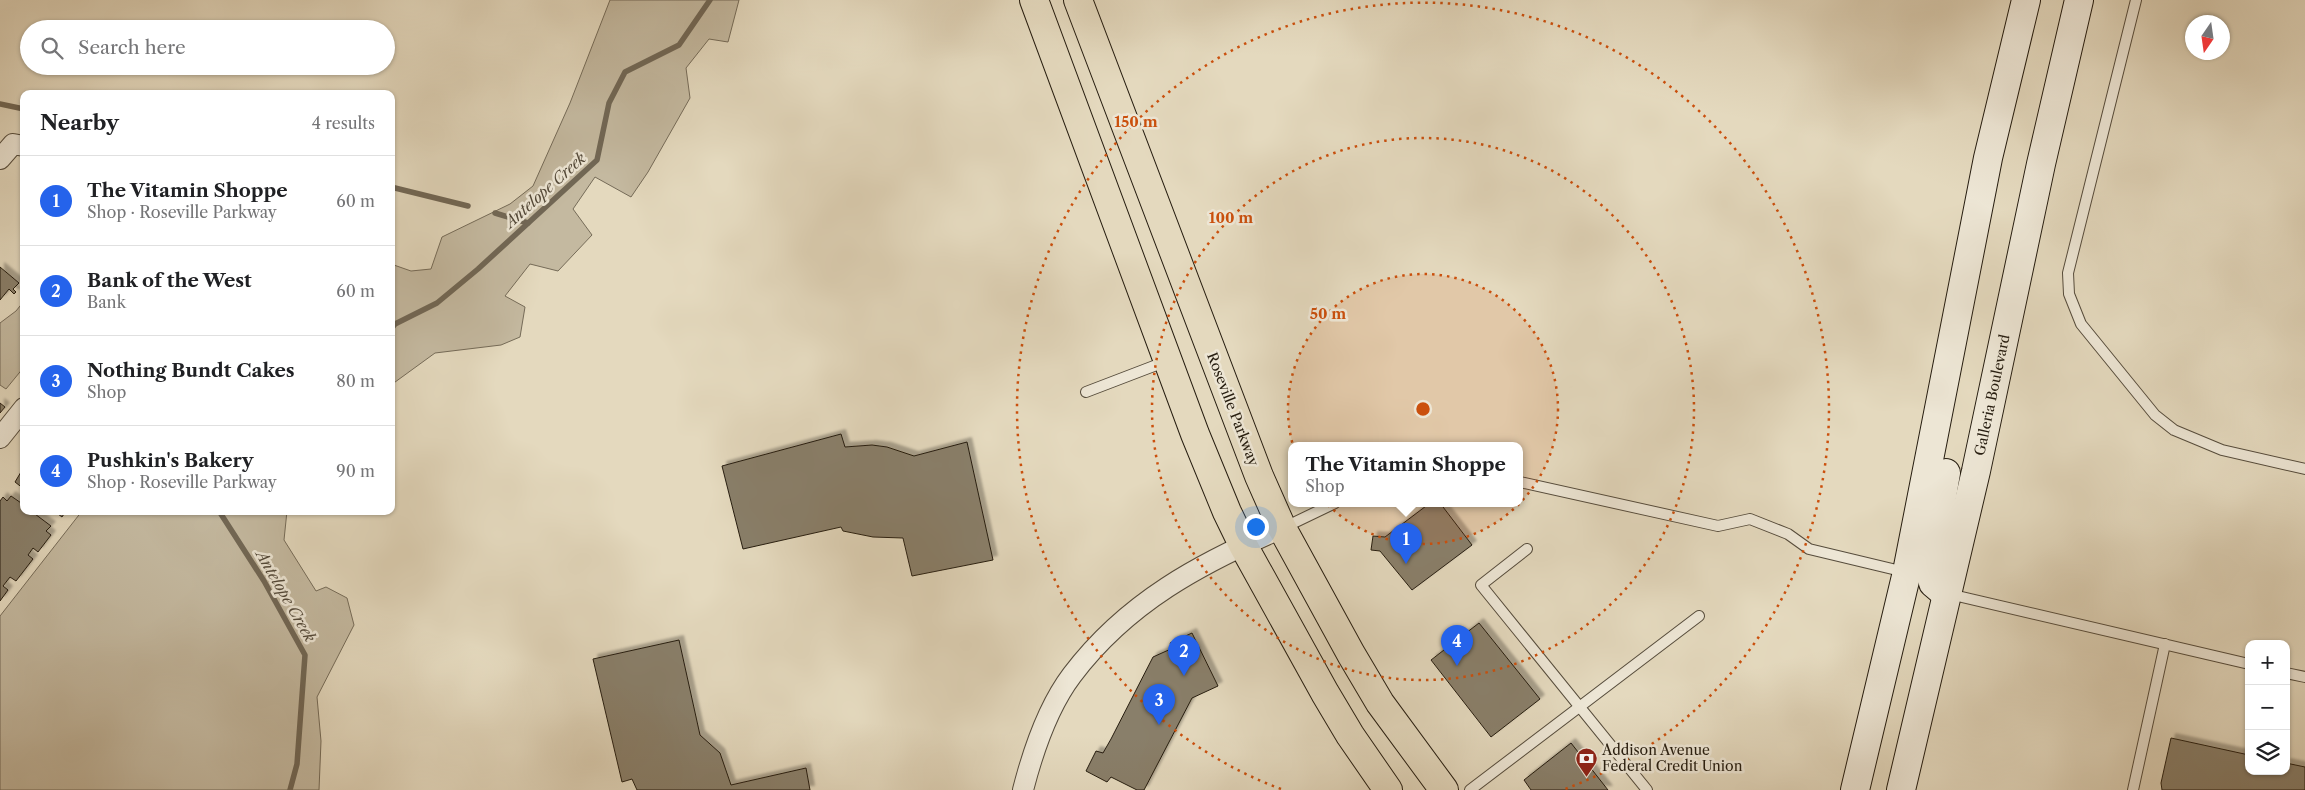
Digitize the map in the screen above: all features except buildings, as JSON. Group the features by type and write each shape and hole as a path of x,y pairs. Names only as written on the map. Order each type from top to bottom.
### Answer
{"main road":[{"path":"1034,0 1195,434 1243,545 1340,718 1388,790"},
{"name":"Roseville Parkway","path":"1078,0 1259,476 1282,528 1380,703 1444,790"},
{"path":"1855,790 1907,572 1988,158 2026,0"},
{"name":"Galleria Boulevard","path":"1901,790 1976,471 2040,164 2079,0"},
{"path":"1946,594 1933,583 1930,568 1962,383 1953,341"}],"street":[{"path":"0,159 13,144 20,145"},
{"path":"0,438 20,413"},
{"path":"1023,790 1035,749 1051,711 1071,676 1125,617 1161,591 1201,566 1282,528"}],"lane":[{"path":"2136,0 2068,273 2069,294 2081,324 2155,415 2174,430 2222,450 2305,469"},
{"path":"1086,392 1168,360"},
{"path":"1523,483 1718,526 1750,519 1788,534 1809,549 1907,572"},
{"path":"1282,528 1327,507"},
{"path":"1527,550 1481,585 1647,790"},
{"path":"1946,594 2245,663"},
{"path":"1470,790 1699,616"},
{"path":"2133,790 2165,644"},
{"path":"2290,674 2305,677"}],"shaded area":[{"path":"610,0 739,0 728,42 709,39 686,68 690,98 648,172 631,197 595,177 573,209 592,235 558,271 530,264 505,296 525,307 520,337 501,345 435,353 395,382 395,265 411,271 431,269 442,237 510,204 533,186 570,103"},
{"path":"20,306 20,372 6,389 0,385 0,323"},
{"path":"79,515 287,515 284,540 316,591 326,587 347,598 354,625 317,697 321,741 319,790 0,790 0,616"}],"waterway":[{"name":"Antelope Creek","path":"395,324 437,303 478,269 597,160 609,103 625,72 679,45 710,0"},
{"path":"0,104 20,108"},
{"path":"395,188 468,206"},
{"path":"495,213 528,223"},
{"name":"Antelope Creek","path":"222,515 264,581 305,655 297,764 290,790"}],"place":[{"name":"The Vitamin Shoppe","path":"1406,564"},
{"name":"Pushkin's Bakery","path":"1457,666"},
{"name":"Bank of the West","path":"1184,676"},
{"name":"Nothing Bundt Cakes","path":"1159,725"},
{"name":"Addison Avenue Federal Credit Union","path":"1586,777"}]}
